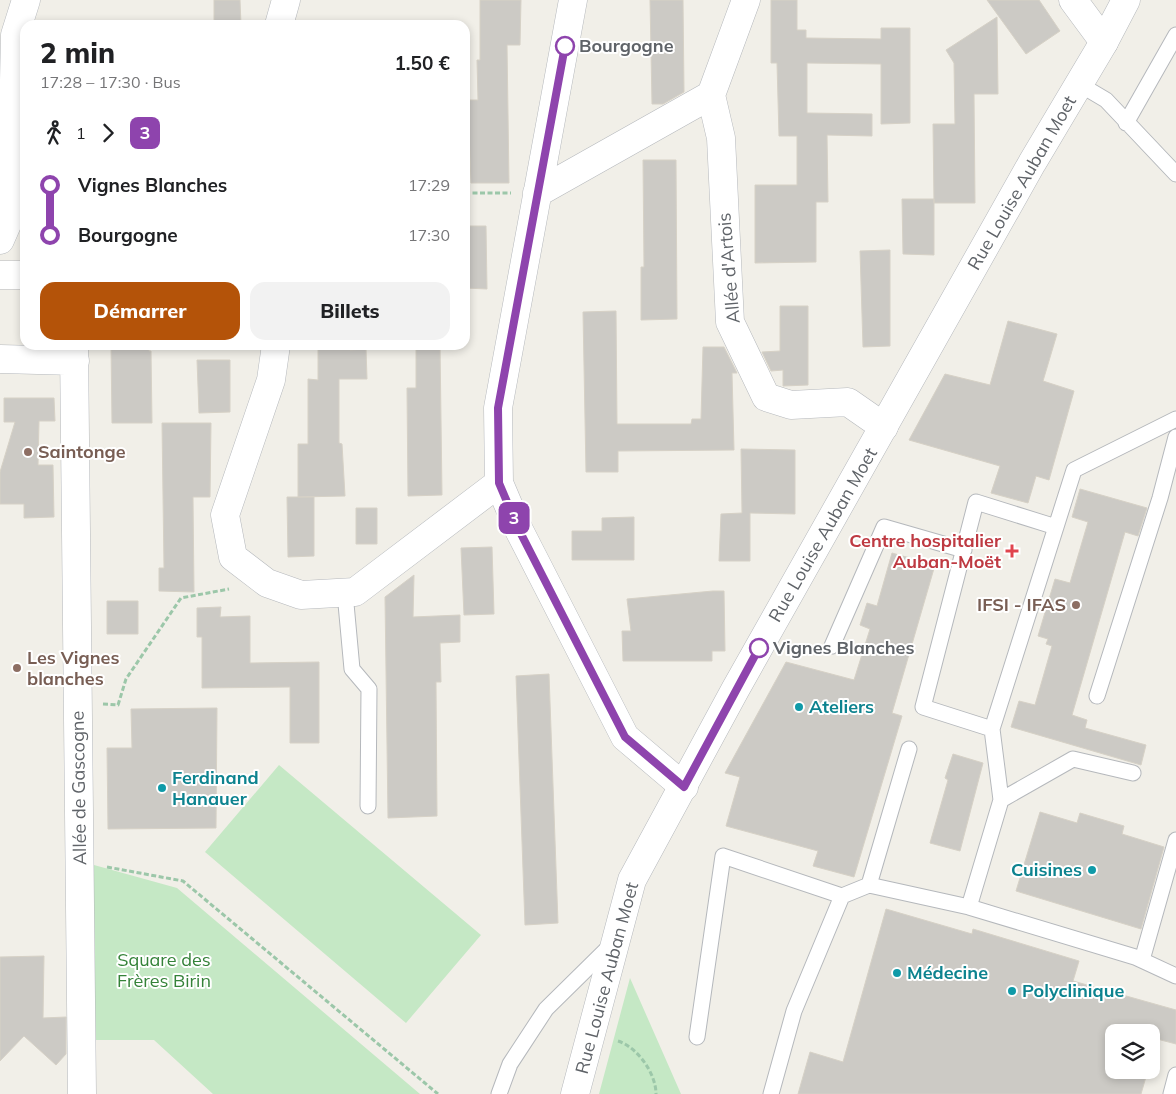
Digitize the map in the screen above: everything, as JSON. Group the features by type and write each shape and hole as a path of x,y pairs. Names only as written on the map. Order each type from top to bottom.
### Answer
{"street":[{"path":"0,240 11,216 14,35 26,0"},
{"path":"280,20 286,0"},
{"path":"573,0 498,408 499,483 519,530 625,737 684,787"},
{"path":"537,192 712,95 746,0"},
{"path":"1073,0 1104,42"},
{"name":"Rue Louise Auban Moet","path":"575,1094 632,880 735,690 1104,42 1126,0"},
{"name":"Allée d'Artois","path":"712,95 721,138 730,322 766,397 791,406 848,402 884,427"},
{"path":"0,275 20,275"},
{"path":"275,350 271,380 225,515 232,557 268,583 301,596 355,592 499,483"},
{"path":"0,359 74,353"},
{"name":"Allée de Gascogne","path":"74,353 73,419 82,1094"}],"lane":[{"path":"1126,123 1176,34"},
{"path":"1079,84 1106,100 1176,174"},
{"path":"969,907 1001,800 992,730 1074,470 1176,419"},
{"path":"1097,696 1160,498 1176,437"},
{"path":"992,730 923,707 976,502 1056,527"},
{"path":"832,646 884,527 964,550"},
{"path":"345,593 352,669 370,689 368,806"},
{"path":"869,885 909,749"},
{"path":"1001,800 1073,759 1133,773"},
{"path":"1142,960 1176,840"},
{"path":"697,1037 723,856 842,896 869,885 969,907 1142,960 1176,976"},
{"path":"771,1094 794,1011 842,896"},
{"path":"499,1094 510,1064 546,1009 616,941"},
{"path":"1171,1094 1176,1075"}],"path":[{"path":"470,193 537,192"},
{"path":"78,704 118,704 126,679 181,598 268,583"},
{"path":"80,862 183,881 438,1094"}],"green space":[{"path":"279,765 481,935 406,1023 205,852"},
{"name":"Square des Frères Birin","path":"94,865 177,888 420,1094 213,1094 154,1040 94,1040"},
{"path":"630,978 681,1094 599,1094"}],"building":[{"path":"214,0 240,0 241,20 214,20"},
{"path":"480,0 521,0 520,45 507,45 509,183 471,183 470,100 478,100 477,60 480,60"},
{"path":"650,0 683,0 684,92 663,104 652,104"},
{"path":"771,0 797,0 797,30 806,30 806,38 881,39 881,28 910,28 910,123 881,124 881,64 807,63 807,113 872,114 872,136 827,135 828,202 816,202 816,262 755,263 755,185 797,185 797,136 779,136 777,63 771,63"},
{"path":"987,0 1039,0 1060,31 1026,54"},
{"path":"997,17 998,94 974,94 975,203 934,203 933,124 955,124 954,63 946,50"},
{"path":"643,160 676,160 677,319 641,320 641,267 644,267"},
{"path":"902,199 934,199 934,255 903,254"},
{"path":"470,226 486,226 487,289 470,288"},
{"path":"890,250 890,346 863,347 860,251"},
{"path":"780,306 808,306 808,385 783,386 783,370 771,371 762,352 780,351"},
{"path":"616,311 617,424 691,424 692,419 701,419 703,347 724,347 737,373 732,373 734,450 618,451 618,472 586,472 583,312"},
{"path":"1008,321 1057,334 1043,381 1074,391 1049,480 1036,476 1028,503 991,493 1000,466 909,440 945,374 990,385"},
{"path":"111,350 151,351 152,423 112,423"},
{"path":"318,350 366,350 367,379 339,379 339,443 342,444 345,496 298,497 298,444 308,444 308,379 318,380"},
{"path":"416,350 440,350 442,495 408,496 407,388 416,388"},
{"path":"197,360 230,360 230,412 199,413"},
{"name":"Saintonge","path":"4,398 54,398 55,421 39,421 38,465 53,465 54,517 24,518 24,504 0,504 0,472 15,422 4,422"},
{"path":"162,423 211,423 210,497 193,497 194,592 159,591 159,568 164,568"},
{"path":"741,449 795,450 795,514 750,513 750,561 719,561 721,514 742,513"},
{"name":"IFSI - IFAS","path":"1080,489 1147,508 1138,536 1125,532 1072,715 1087,720 1085,728 1146,745 1141,765 1011,727 1019,701 1035,705 1052,646 1046,644 1048,639 1038,636 1055,579 1070,583 1088,522 1072,517"},
{"path":"287,497 314,497 314,556 288,557"},
{"path":"356,508 377,508 377,544 356,544"},
{"path":"634,517 634,560 572,560 572,531 602,531 602,518"},
{"path":"492,547 494,614 464,615 461,548"},
{"path":"892,553 935,565 892,713 902,716 854,877 813,866 818,851 726,826 740,777 725,773 786,662 854,680 870,629 860,625 867,603 877,606"},
{"path":"414,575 413,617 460,615 460,642 440,643 441,682 436,682 437,816 388,818 385,597"},
{"path":"724,591 725,651 712,651 712,661 623,661 622,631 631,631 627,599"},
{"path":"107,601 138,601 138,634 107,634"},
{"path":"221,607 220,617 250,616 250,663 319,662 319,743 290,743 290,687 202,688 202,637 197,637 197,608"},
{"path":"549,674 558,923 525,925 516,676"},
{"name":"Ferdinand Hanauer","path":"217,708 216,828 108,829 107,748 132,748 131,709"},
{"path":"953,754 983,763 960,851 930,843 948,780 945,778"},
{"name":"Cuisines","path":"1040,812 1077,823 1080,813 1124,826 1122,834 1164,847 1141,929 1016,891"},
{"path":"886,909 972,934 973,929 1079,961 1073,981 1176,1010 1176,1044 1160,1040 1160,1024 1105,1024 1105,1079 1145,1079 1141,1094 798,1094 810,1052 843,1062"},
{"path":"44,956 43,1018 66,1017 66,1054 56,1065 24,1036 0,1061 0,957"}],"bus line":[{"name":"3","path":"565,46 498,408 499,483 519,530 625,737 658,767 684,787 759,648"}],"place":[{"name":"Bourgogne","path":"565,46"},
{"name":"Saintonge","path":"28,452"},
{"name":"Centre hospitalier Auban-Moët","path":"1012,551"},
{"name":"IFSI - IFAS","path":"1076,605"},
{"name":"Vignes Blanches","path":"759,648"},
{"name":"Les Vignes blanches","path":"17,668"},
{"name":"Ateliers","path":"799,707"},
{"name":"Ferdinand Hanauer","path":"162,788"},
{"name":"Cuisines","path":"1092,870"},
{"name":"Médecine","path":"897,973"},
{"name":"Polyclinique","path":"1012,991"}]}
